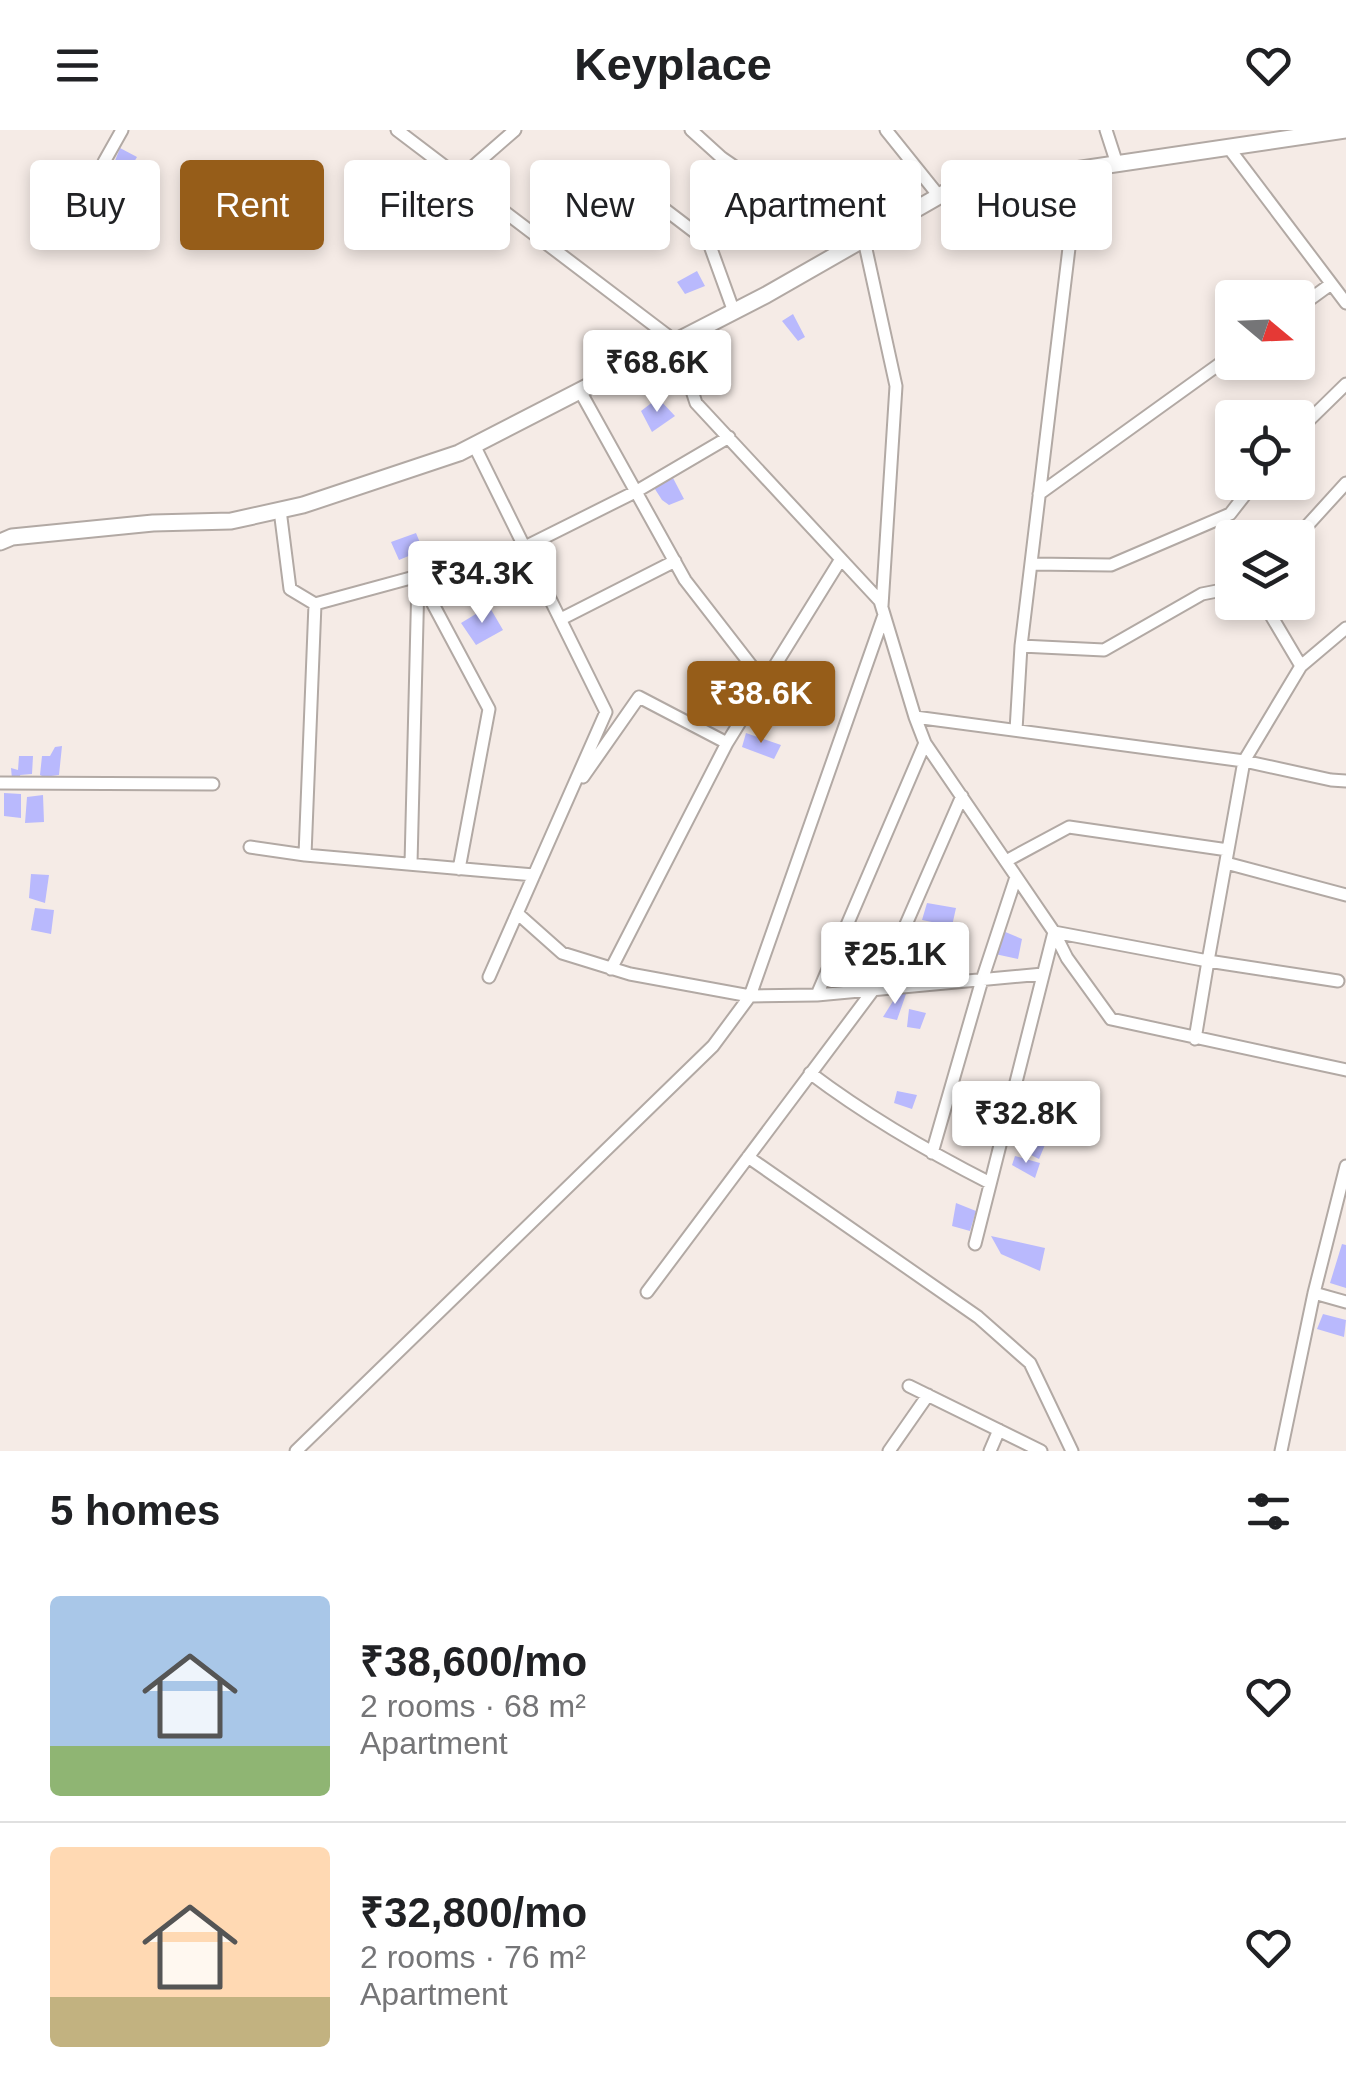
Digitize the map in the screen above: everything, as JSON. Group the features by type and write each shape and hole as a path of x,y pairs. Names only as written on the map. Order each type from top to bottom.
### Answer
{"main road":[{"path":"921,206 953,188 1346,130"},
{"path":"0,542 12,537 154,523 231,521 303,506 407,471 459,453 734,312 845,250"}],"street":[{"path":"105,160 122,130"},
{"path":"397,130 436,160"},
{"path":"481,160 515,130"},
{"path":"690,130 725,160"},
{"path":"886,130 939,196"},
{"path":"1106,130 1117,164"},
{"path":"1228,148 1346,304"},
{"path":"670,213 710,243 734,312"},
{"path":"510,216 530,231"},
{"path":"555,250 676,342 696,403 880,600 914,717 926,743 1111,1019 1346,1070"},
{"path":"296,1451 712,1046 750,996 883,611 896,386 859,250"},
{"path":"1016,730 1020,646 1069,250"},
{"path":"1315,296 1331,284"},
{"path":"1039,494 1215,367"},
{"path":"1315,414 1346,384"},
{"path":"580,391 686,580 764,682"},
{"path":"280,510 290,588 315,604 525,547 636,491 728,438"},
{"path":"474,445 606,712 489,977"},
{"path":"1312,520 1346,483"},
{"path":"1031,564 1111,565 1230,514 1241,500"},
{"path":"611,968 727,743 842,558"},
{"path":"561,619 675,561"},
{"path":"411,864 418,576"},
{"path":"418,576 489,709 459,868"},
{"path":"1020,646 1104,650 1202,594 1215,591"},
{"path":"305,855 315,604"},
{"path":"1274,620 1301,666"},
{"path":"1195,1039 1244,760 1301,666 1346,628"},
{"path":"568,800 639,698 727,743"},
{"path":"914,717 1244,760 1346,781"},
{"path":"818,995 926,743"},
{"path":"0,782 214,784"},
{"path":"647,1292 883,977 962,796"},
{"path":"1006,861 1069,828 1227,856 1346,894"},
{"path":"250,847 534,875"},
{"path":"932,1153 1016,877"},
{"path":"517,912 562,953 611,968 750,996 818,995 1043,974"},
{"path":"1054,932 1338,981"},
{"path":"975,1244 1054,932"},
{"path":"810,1073 932,1153 990,1183"},
{"path":"748,1156 978,1317 1030,1363 1072,1451"},
{"path":"1282,1451 1314,1293 1346,1166"},
{"path":"1314,1293 1346,1302"},
{"path":"909,1386 1041,1451"},
{"path":"889,1451 928,1395"},
{"path":"990,1451 999,1430"}],"building":[{"path":"120,148 137,157 135,160 115,160"},
{"path":"697,271 705,286 685,294 677,282"},
{"path":"793,314 805,337 798,341 782,321"},
{"path":"658,398 675,416 652,432 641,411"},
{"path":"673,478 684,499 669,505 653,486"},
{"path":"416,533 423,550 399,560 391,542"},
{"path":"489,606 503,630 476,645 461,623"},
{"path":"746,733 781,745 774,759 742,747"},
{"path":"62,746 59,775 40,775 42,756 50,756 55,747"},
{"path":"19,756 33,756 32,774 20,775 21,781 12,779 11,768 18,770"},
{"path":"4,793 21,794 21,818 4,816"},
{"path":"43,795 44,822 25,823 27,797"},
{"path":"31,874 49,875 45,903 29,898"},
{"path":"927,903 956,908 952,926 922,920"},
{"path":"35,908 54,910 51,934 31,930"},
{"path":"1003,931 1022,939 1018,959 995,954"},
{"path":"963,946 961,956 947,955 947,964 936,965 935,947"},
{"path":"898,993 906,994 897,1020 883,1017"},
{"path":"909,1009 926,1013 920,1029 907,1027"},
{"path":"1031,1084 1060,1092 1058,1104 1030,1097"},
{"path":"897,1091 917,1095 912,1109 894,1103"},
{"path":"1039,1106 1057,1112 1051,1129 1035,1124"},
{"path":"1023,1124 1050,1133 1039,1159 1027,1153"},
{"path":"1015,1156 1040,1163 1035,1178 1012,1165"},
{"path":"956,1203 976,1211 970,1231 952,1226"},
{"path":"991,1236 1045,1248 1040,1271 1001,1254"},
{"path":"1342,1244 1346,1245 1346,1288 1330,1283"},
{"path":"1323,1314 1346,1320 1344,1337 1317,1329"}]}
